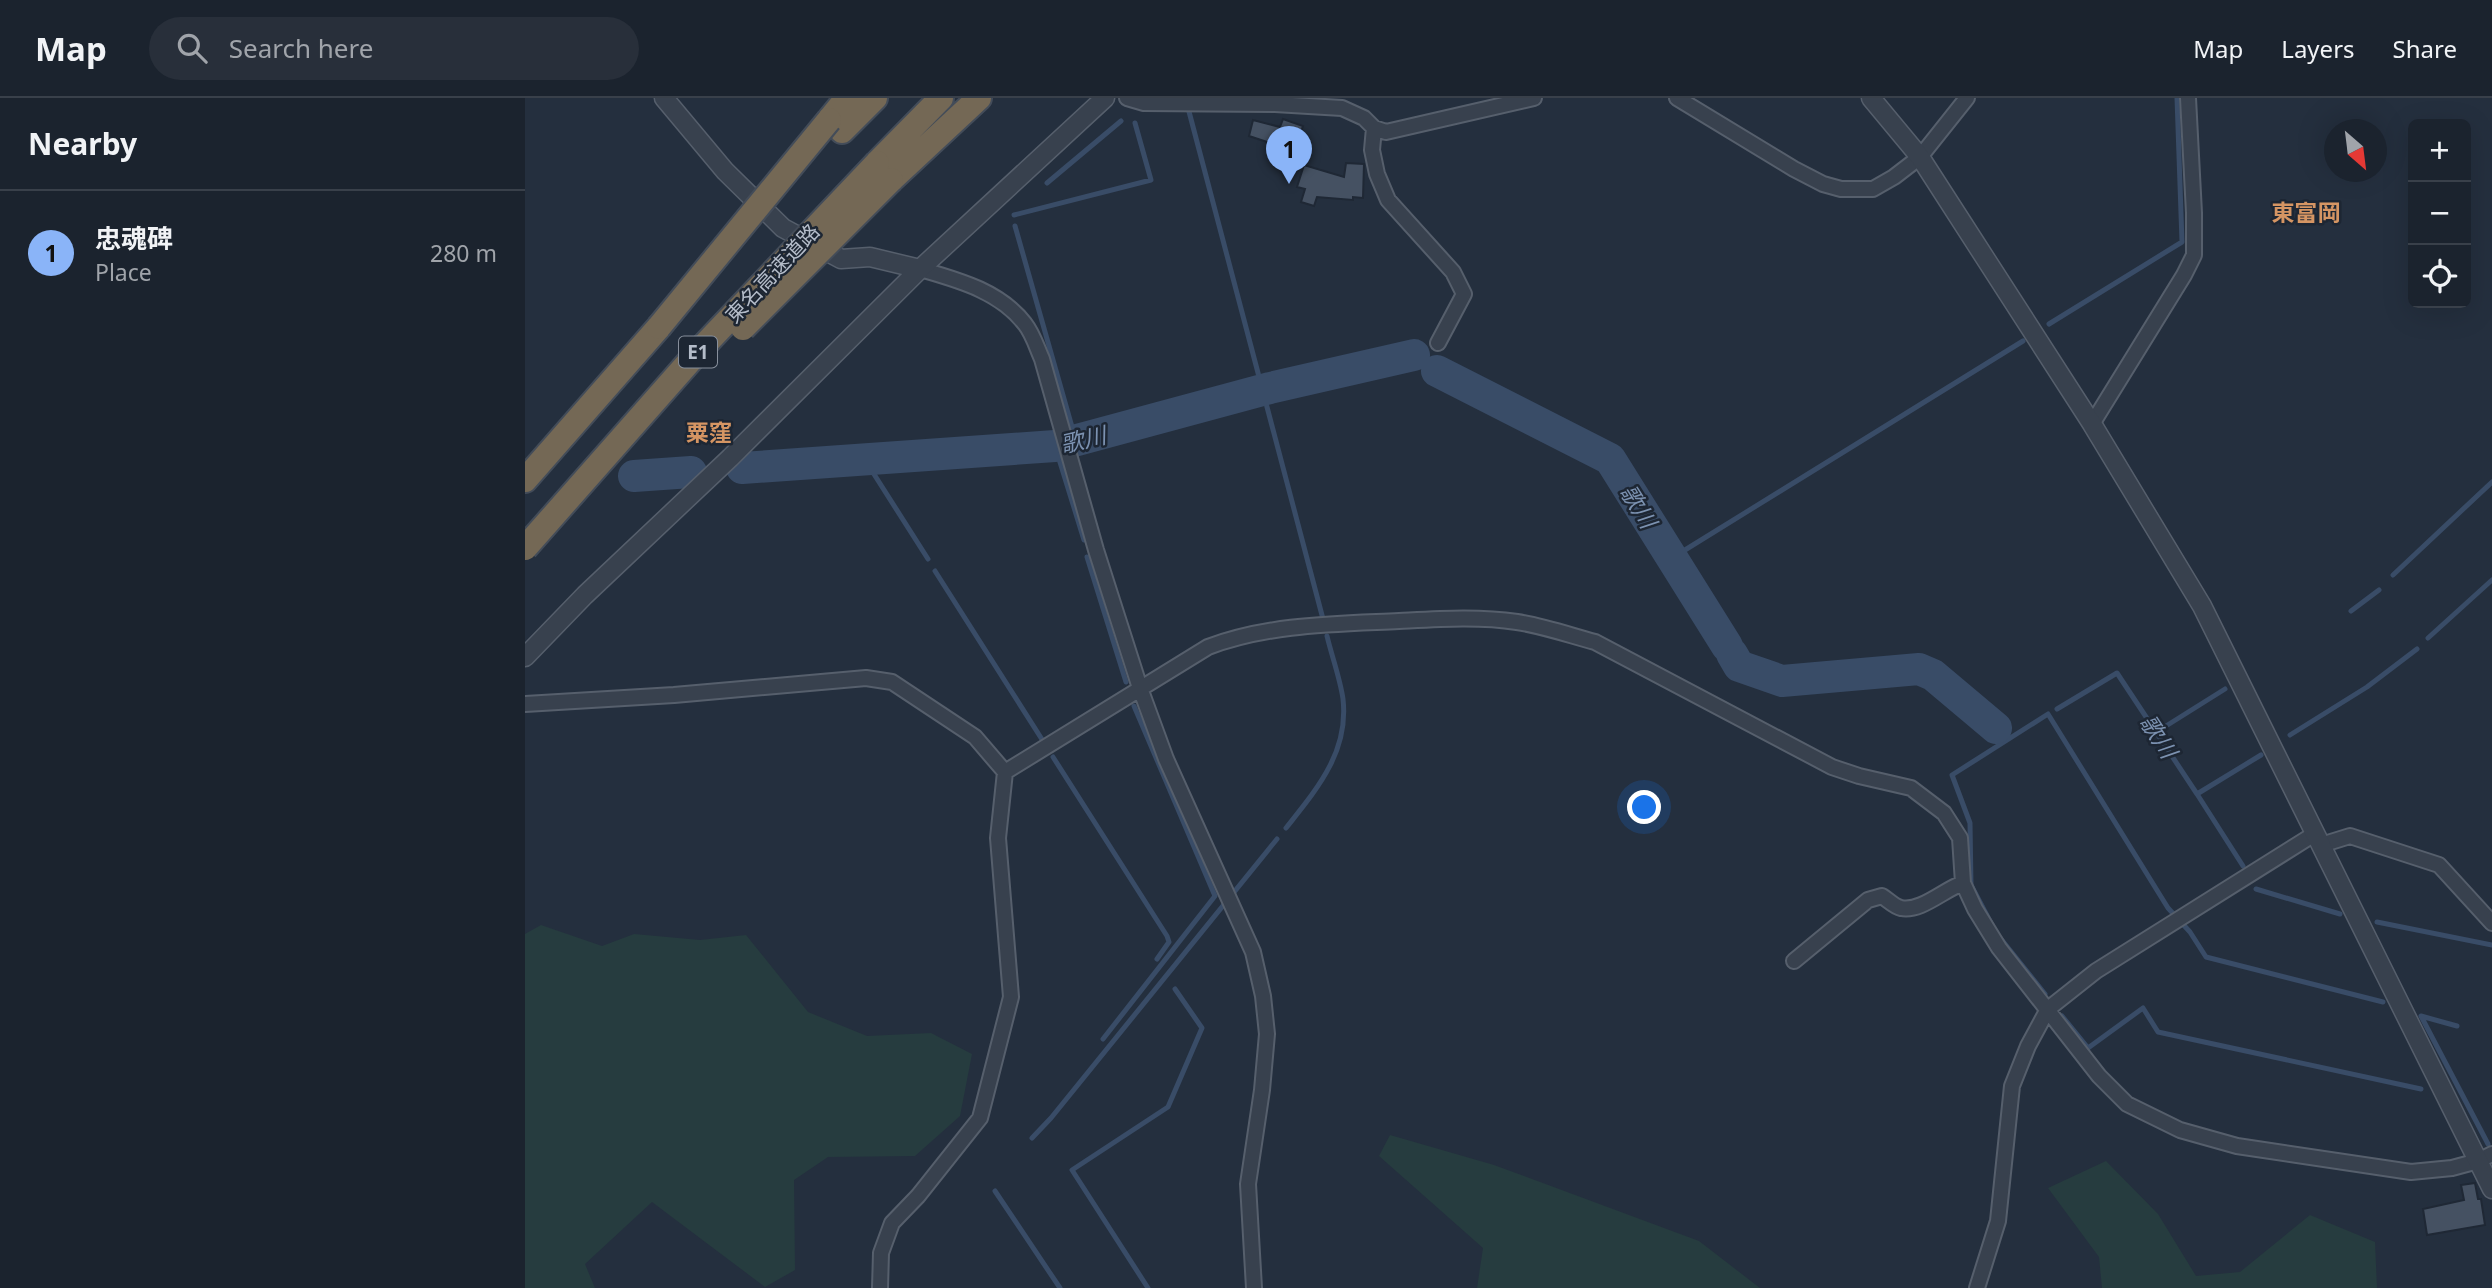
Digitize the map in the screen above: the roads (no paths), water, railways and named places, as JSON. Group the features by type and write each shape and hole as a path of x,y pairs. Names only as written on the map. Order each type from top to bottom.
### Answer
{"highway":[{"path":"836,125 846,98"},
{"path":"836,125 875,98"},
{"name":"東名高速道路","path":"526,546 696,354 884,171 941,98"},
{"path":"884,171 979,98"},
{"name":"E1","path":"525,480 836,125"}],"street":[{"path":"664,98 725,171 783,228 841,259 870,257 966,282 992,296 1025,324 1042,359 1140,688 1166,759 1253,952 1263,996 1267,1034 1248,1184 1254,1288"},
{"path":"525,657 920,269 1105,98"},
{"path":"1126,98 1137,103 1178,104 1338,103 1342,108 1364,118 1374,128 1386,132 1534,98"},
{"path":"1677,98 1794,169 1823,184 1841,189 1873,189 1920,157 1967,98"},
{"path":"1871,98 1920,157 2092,424 2202,606 2318,839 2485,1158 2492,1189"},
{"path":"2092,424 2194,255 2188,98"},
{"path":"1374,128 1372,150 1377,174 1388,200 1453,272 1464,294 1438,343"},
{"path":"1005,772 1208,647 1240,635 1318,625 1437,619 1516,622 1539,627 1595,642 1832,767 1911,788 1944,813 1960,838 1963,883 1999,948 2099,1076 2127,1104 2180,1130 2237,1146 2411,1172 2452,1168 2485,1158"},
{"path":"525,704 674,695 866,678 892,682 975,737 1005,772 998,838 1011,997 979,1118 925,1187 892,1223 881,1253 880,1288"},
{"path":"1977,1288 1998,1221 2013,1086 2028,1046 2048,1009 2096,971 2318,839 2350,836 2439,865 2492,923"},
{"path":"1794,961 1868,900 1882,896 1900,908 1919,908 1948,888 1963,883"}],"waterway":[{"path":"2049,324 2182,242 2177,98"},
{"path":"1187,104 1323,619"},
{"path":"1047,183 1121,121"},
{"path":"1014,215 1151,180 1135,123"},
{"path":"1015,226 1072,427"},
{"path":"1672,558 2023,341"},
{"name":"歌川","path":"742,468 1055,446 1270,388 1414,355"},
{"name":"歌川","path":"1437,371 1610,459 1727,646"},
{"path":"1055,446 1084,540"},
{"path":"865,460 928,559"},
{"name":"歌川","path":"634,476 691,472"},
{"path":"2393,575 2492,482"},
{"path":"1087,557 1126,682"},
{"path":"935,571 1043,741"},
{"name":"歌川","path":"2428,638 2492,580"},
{"path":"2351,611 2379,590"},
{"path":"1286,828 1328,769 1341,736 1343,699 1327,636"},
{"name":"歌川","path":"2290,735 2367,687 2417,649"},
{"name":"歌川","path":"1732,654 1739,666 1782,681 1919,669 1933,675 1996,728"},
{"name":"歌川","path":"2057,709 2117,673 2197,794 2261,755"},
{"path":"2158,731 2225,689"},
{"path":"1103,1039 1215,896 1134,706"},
{"path":"1992,925 1971,885 1970,823 1952,775 2048,714 2168,908 2190,932 2206,957 2383,1002"},
{"path":"1053,757 1167,936 1169,942 1157,959"},
{"path":"2197,794 2243,866"},
{"path":"1032,1138 1277,839"},
{"path":"2256,889 2340,914"},
{"path":"2377,922 2492,945"},
{"path":"2001,939 2045,994"},
{"path":"1148,1288 1072,1170 1168,1107 1202,1028 1175,989"},
{"path":"2062,1016 2088,1048 2143,1008 2158,1032 2421,1089"},
{"path":"2421,1016 2488,1144"},
{"path":"2421,1016 2457,1026"},
{"path":"995,1191 1060,1288"}],"place":[{"name":"忠魂碑","path":"1289,184"}],"district":[{"name":"東富岡","path":"2306,212"},
{"name":"粟窪","path":"709,432"}]}
